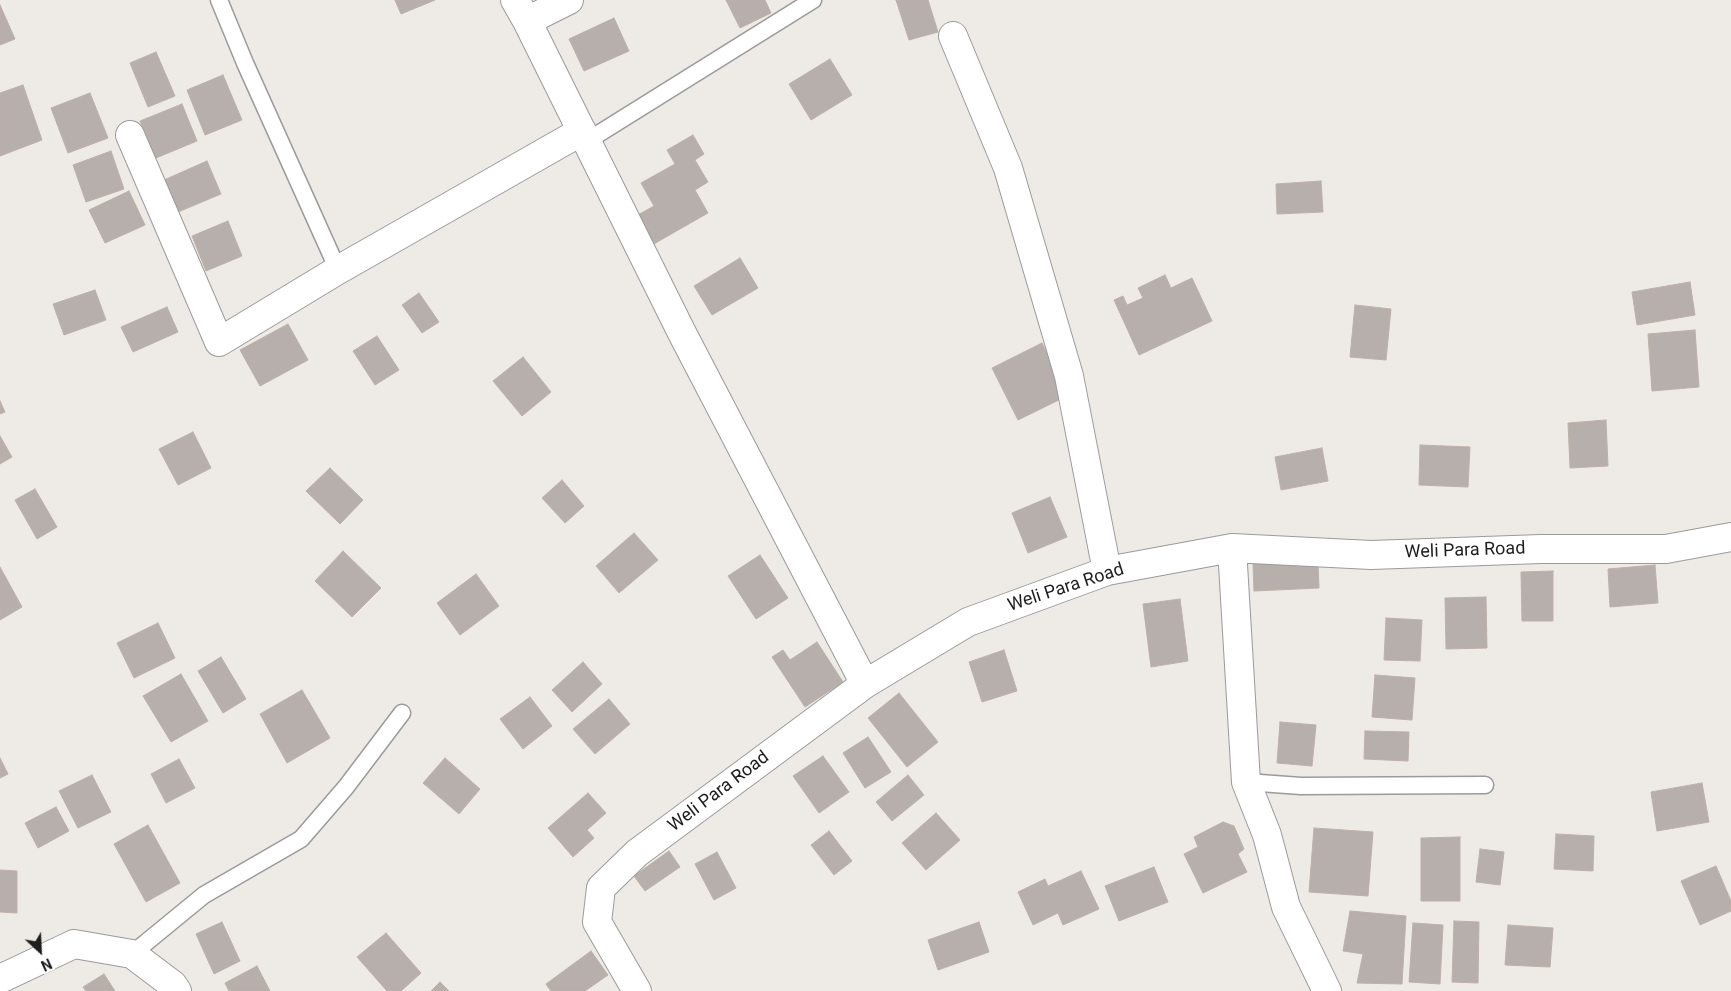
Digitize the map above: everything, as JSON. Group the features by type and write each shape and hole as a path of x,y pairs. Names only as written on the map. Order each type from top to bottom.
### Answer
{"street":[{"path":"569,0 521,11 682,334 865,684"},
{"path":"953,36 1008,168 1069,376 1107,571"},
{"path":"130,135 219,342 338,270 584,136"},
{"name":"Weli Para Road","path":"637,991 597,922 601,888 637,853 865,684 968,622 1107,571 1232,548 1371,555 1541,549 1666,549 1731,537"},
{"path":"1232,548 1246,782 1267,835 1286,907 1327,991"},
{"path":"0,979 74,944 132,954 173,985 177,991"}],"lane":[{"path":"219,0 245,63 338,270"},
{"path":"584,136 813,0"},
{"path":"132,954 204,895 301,840 346,787 402,714"},
{"path":"1246,782 1301,786 1485,785"}],"building":[{"path":"395,0 435,0 401,14"},
{"path":"726,0 765,0 771,13 740,28"},
{"path":"896,0 928,0 938,32 909,40"},
{"path":"0,5 15,39 0,45"},
{"path":"614,18 629,51 584,71 569,39"},
{"path":"156,52 175,96 148,107 130,63"},
{"path":"830,59 852,95 811,120 789,84"},
{"path":"223,75 242,120 205,135 187,90"},
{"path":"23,85 42,140 0,156 0,93"},
{"path":"90,93 108,138 68,153 51,108"},
{"path":"182,104 197,141 156,158 140,121"},
{"path":"693,135 704,154 695,160 708,182 695,190 708,213 652,245 636,216 654,206 641,183 675,164 667,150"},
{"path":"111,151 124,189 86,202 73,165"},
{"path":"207,161 221,194 178,212 164,180"},
{"path":"1321,181 1323,212 1277,214 1276,184"},
{"path":"129,191 145,225 105,243 89,210"},
{"path":"228,221 242,256 206,271 192,236"},
{"path":"740,258 758,288 712,315 694,286"},
{"path":"1165,275 1171,288 1192,278 1212,321 1139,355 1114,300 1123,296 1127,305 1143,298 1138,288"},
{"path":"1690,282 1695,315 1637,325 1632,292"},
{"path":"95,290 106,320 64,335 53,304"},
{"path":"419,293 439,322 422,333 402,305"},
{"path":"1355,305 1391,309 1386,360 1350,357"},
{"path":"167,307 178,332 133,352 121,327"},
{"path":"288,324 308,360 260,386 240,350"},
{"path":"1695,330 1699,387 1652,391 1648,334"},
{"path":"377,336 399,370 375,385 353,351"},
{"path":"1042,343 1067,396 1018,420 992,368"},
{"path":"523,357 551,392 522,416 493,381"},
{"path":"0,401 5,412 0,414"},
{"path":"1606,420 1608,466 1570,468 1568,423"},
{"path":"193,432 211,468 178,485 159,449"},
{"path":"0,436 12,457 0,464"},
{"path":"1420,445 1470,447 1468,487 1419,485"},
{"path":"1322,448 1328,481 1281,490 1275,457"},
{"path":"330,468 363,500 340,524 306,491"},
{"path":"562,480 584,506 565,523 542,498"},
{"path":"35,489 57,527 37,539 15,500"},
{"path":"1050,497 1067,537 1028,553 1012,513"},
{"path":"634,533 658,560 619,593 596,566"},
{"path":"343,551 381,588 352,617 315,581"},
{"path":"760,555 788,598 756,619 728,576"},
{"path":"1318,562 1319,588 1254,591 1253,564"},
{"path":"1655,565 1658,603 1610,607 1608,569"},
{"path":"0,567 22,607 0,620"},
{"path":"1553,571 1553,621 1522,621 1521,572"},
{"path":"476,574 499,606 460,635 437,603"},
{"path":"1486,597 1487,648 1446,649 1445,598"},
{"path":"1180,599 1188,661 1151,667 1143,604"},
{"path":"1386,618 1422,620 1420,661 1384,660"},
{"path":"158,623 175,658 134,678 117,643"},
{"path":"817,642 843,682 805,707 772,657 783,650 790,660"},
{"path":"1004,650 1017,691 982,702 969,662"},
{"path":"221,657 246,699 223,713 198,671"},
{"path":"583,662 602,684 572,712 552,690"},
{"path":"181,674 208,721 171,742 143,696"},
{"path":"1375,675 1415,678 1412,720 1372,717"},
{"path":"302,690 330,738 287,763 260,714"},
{"path":"899,693 938,742 907,767 868,718"},
{"path":"530,697 552,726 523,749 500,719"},
{"path":"609,699 630,724 595,754 573,729"},
{"path":"1280,722 1316,725 1312,766 1277,763"},
{"path":"1365,731 1409,732 1408,761 1364,759"},
{"path":"868,737 891,772 865,788 843,753"},
{"path":"823,756 849,792 819,813 793,776"},
{"path":"0,758 8,774 0,778"},
{"path":"445,758 480,789 459,814 423,783"},
{"path":"179,759 195,788 166,803 151,774"},
{"path":"92,775 111,812 78,828 59,791"},
{"path":"908,775 924,795 892,821 876,802"},
{"path":"1702,783 1709,822 1657,831 1651,792"},
{"path":"588,793 606,813 587,830 594,838 573,857 548,828"},
{"path":"56,807 69,831 38,848 25,823"},
{"path":"936,813 960,840 926,870 902,843"},
{"path":"1223,822 1234,826 1244,849 1238,854 1247,872 1203,893 1184,854 1198,847 1194,837"},
{"path":"148,825 180,883 146,902 114,844"},
{"path":"1314,828 1373,832 1368,896 1309,892"},
{"path":"829,831 852,861 834,875 811,845"},
{"path":"1556,834 1594,836 1593,871 1554,869"},
{"path":"1460,837 1460,901 1421,901 1421,838"},
{"path":"1480,849 1504,852 1500,885 1476,882"},
{"path":"669,851 680,867 645,891 634,876"},
{"path":"717,852 736,888 714,900 695,864"},
{"path":"1716,866 1731,901 1731,911 1700,925 1681,881"},
{"path":"1154,867 1168,902 1119,921 1105,886"},
{"path":"0,870 17,871 17,913 0,912"},
{"path":"1081,871 1099,909 1063,925 1058,913 1033,925 1018,892 1045,879 1048,886"},
{"path":"1350,911 1406,916 1402,984 1357,983 1363,954 1343,951"},
{"path":"1454,921 1479,922 1478,983 1452,982"},
{"path":"222,922 240,961 214,974 196,934"},
{"path":"979,922 989,952 938,970 928,940"},
{"path":"1413,923 1443,925 1440,984 1409,982"},
{"path":"1508,925 1553,928 1550,967 1505,965"},
{"path":"386,933 421,973 401,991 387,991 357,957"},
{"path":"591,951 608,975 585,991 551,991 546,984"},
{"path":"257,966 270,991 229,991 225,983"},
{"path":"104,974 115,991 86,991 83,987"},
{"path":"440,982 449,991 431,991"}]}
